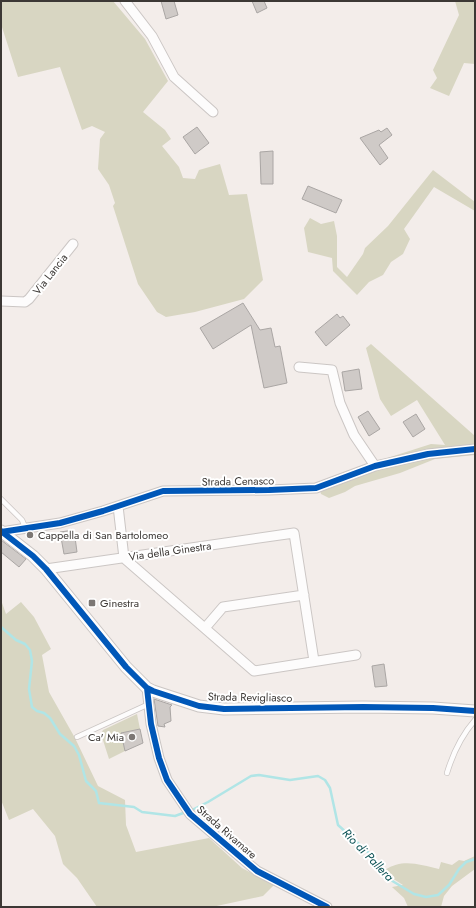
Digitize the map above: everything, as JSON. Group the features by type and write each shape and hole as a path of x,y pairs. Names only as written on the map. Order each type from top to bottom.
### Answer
{"street":[{"path":"125,1 152,36 174,76 213,112"},
{"name":"Via Lancia","path":"1,301 25,302 29,299 73,244"},
{"path":"299,366 332,370 340,403 354,435 375,466"},
{"name":"Strada Cenasco","path":"1,531 43,526 118,506 163,491 316,488 375,466 428,454 475,449"},
{"path":"118,506 124,558 254,671 356,655"},
{"name":"Strada Revigliasco","path":"1,531 33,556 46,569 126,667 147,688 181,702 224,709 363,707 433,708 475,711"},
{"name":"Via della Ginestra","path":"46,569 294,533 304,595"},
{"path":"205,628 223,607 304,595 314,661"},
{"name":"Strada Rivamare","path":"147,688 148,704 153,730 165,775 190,814 257,871 327,907"}],"lane":[{"path":"1,499 22,520 25,527"},
{"path":"77,737 148,704"},
{"path":"447,773 454,752 466,730 475,720"}],"shaded area":[{"path":"1,1 113,1 145,39 168,81 143,112 165,130 171,139 162,146 179,167 183,178 195,179 199,170 220,164 229,195 247,194 263,280 244,299 195,312 166,317 157,312 138,284 113,206 115,203 109,185 98,169 100,139 105,132 92,126 82,130 60,67 18,77 1,24"},
{"path":"455,1 475,1 475,64 464,63 449,96 430,88 437,78 433,70 459,15"},
{"path":"433,170 475,202 475,211 434,187 404,229 410,239 403,254 391,262 383,275 369,282 357,295 333,271 332,258 308,252 304,228 310,218 321,224 334,221 337,236 337,267 347,277 363,254 365,248 388,226"},
{"path":"371,344 475,436 475,446 378,461 431,444 445,445 417,400 391,416 380,399 366,348"},
{"path":"475,451 475,455 435,459 400,473 355,486 345,492 329,498 321,494 320,490 377,469 429,456"},
{"path":"1,600 6,614 21,602 34,617 51,649 42,655 49,692 75,738 98,786 125,800 126,825 136,852 209,838 242,868 274,885 263,896 212,907 97,907 77,878 63,864 55,836 33,809 9,820 1,800"},
{"path":"137,714 140,729 121,733 125,751 109,759 101,734 103,730"},
{"path":"475,856 475,869 452,886 444,896 441,907 408,907 404,898 392,887 403,885 392,878 385,870 392,866 405,863 418,864 439,869 441,862 452,865 459,860 464,861"}],"building":[{"path":"161,1 174,1 178,15 166,19"},
{"path":"252,1 264,1 267,8 257,13"},
{"path":"197,127 209,143 195,154 183,137"},
{"path":"387,128 392,135 379,145 388,158 380,165 360,138 379,130 381,132"},
{"path":"273,151 273,184 261,184 260,152"},
{"path":"308,186 342,200 336,213 302,199"},
{"path":"243,303 260,330 271,328 275,347 280,346 287,383 264,388 251,325 213,349 200,328"},
{"path":"337,314 340,318 343,316 350,325 326,346 315,332"},
{"path":"359,369 362,389 345,391 342,372"},
{"path":"368,411 380,429 369,436 358,417"},
{"path":"416,414 425,429 413,437 403,422"},
{"path":"74,530 77,552 64,554 60,532"},
{"path":"1,540 26,559 19,567 1,552"},
{"path":"384,664 387,686 375,687 372,666"},
{"name":"Ca' Mia","path":"154,699 172,705 170,707 171,721 164,724 165,727 158,726"},
{"name":"Ca' Mia","path":"140,729 143,743 125,751 121,733"}],"waterway":[{"name":"Rio di Pallera","path":"1,627 16,640 25,644 30,650 32,661 29,689 32,707 50,718 60,734 74,746 79,755 86,781 96,791 99,803 134,807 142,812 175,816 186,812"},
{"name":"Rio di Pallera","path":"190,811 251,776 259,775 290,780 318,776 325,780 330,788 338,825 369,853 389,879 414,894 426,897 438,895 449,885 459,869 466,862 475,859"}],"cycle path":[{"path":"1,532 60,523 103,511 163,491 316,488 375,466 428,454 475,449"},
{"path":"1,531 33,556 46,569 126,667 147,688 153,691 199,706 224,709 363,707 433,708 475,711"},
{"path":"147,688 151,724 159,758 167,780 190,814 257,871 327,907"}],"place":[{"name":"Cappella di San Bartolomeo","path":"30,535"},
{"name":"Ginestra","path":"92,603"},
{"name":"Ca' Mia","path":"132,737"}]}
